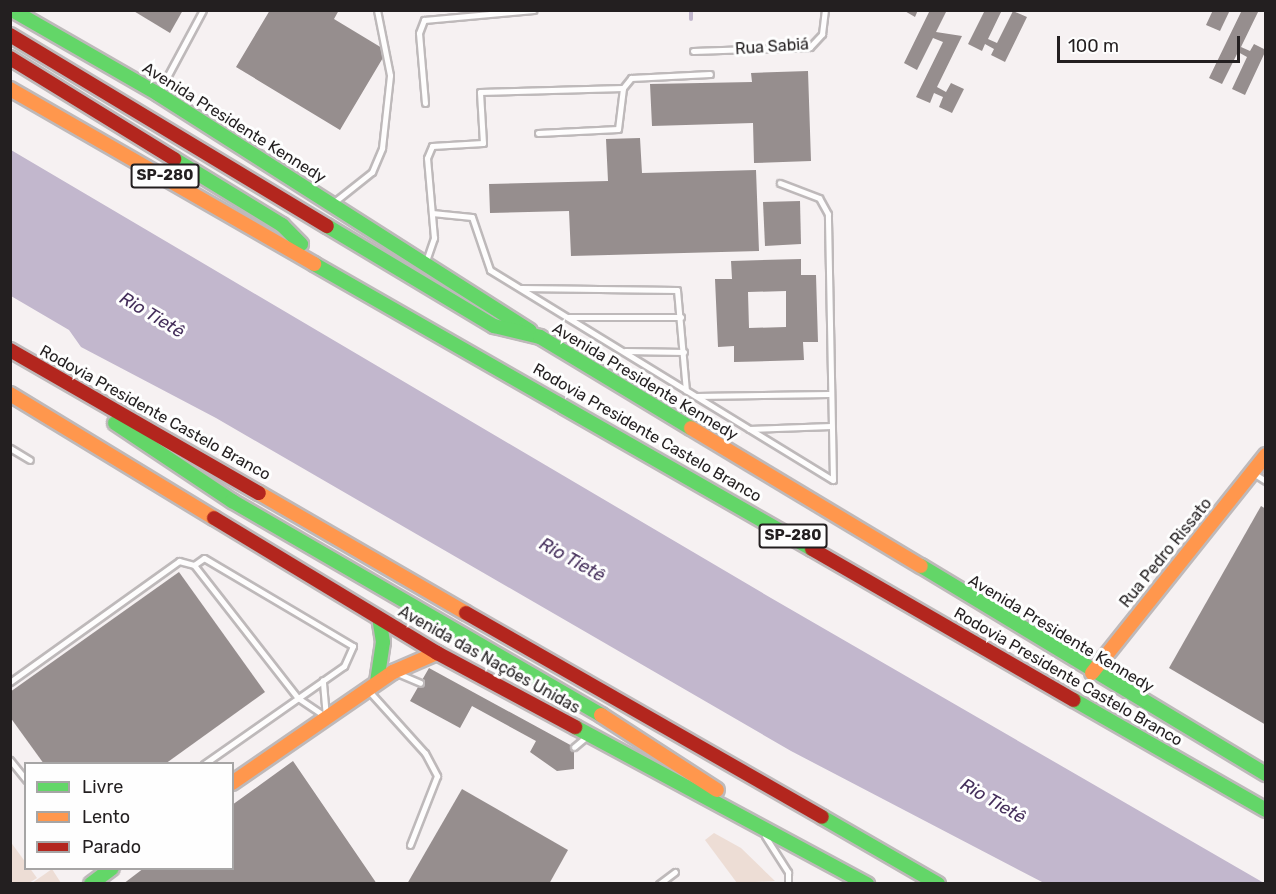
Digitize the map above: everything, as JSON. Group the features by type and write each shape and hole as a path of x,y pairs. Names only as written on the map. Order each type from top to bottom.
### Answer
{"main road":[{"name":"Avenida Presidente Kennedy","path":"12,10 158,94 540,337 1092,673 1266,774"},
{"path":"10,35 494,326 540,337"},
{"path":"10,58 282,225 320,263"},
{"name":"Rodovia Presidente Castelo Branco","path":"10,89 320,263 1266,810"},
{"name":"Rodovia Presidente Castelo Branco","path":"10,350 938,884"},
{"name":"Avenida das Nações Unidas","path":"10,394 436,653 752,818 867,884"},
{"path":"85,394 120,428 232,501 669,755 752,818"},
{"name":"Rua Pedro Rissato","path":"1092,673 1266,455"},
{"path":"372,685 383,642 379,618"},
{"path":"234,782 372,685 393,672 436,653"},
{"path":"91,884 109,870"}],"lane":[{"path":"158,94 203,10"},
{"path":"332,204 372,172 382,148 390,75 378,10"},
{"path":"425,103 419,33 424,20 534,10"},
{"name":"Rua Sabiá","path":"693,51 810,47 822,34 825,10"},
{"path":"538,133 618,129 623,88 631,78 710,74"},
{"path":"425,265 434,244 426,158 432,146 483,143 480,92 623,88"},
{"path":"432,213 472,217 485,264 519,288 830,480 836,473 829,394 828,214 819,198 780,183"},
{"path":"519,288 666,286 677,290 686,391"},
{"path":"567,317 681,317"},
{"path":"623,351 684,352"},
{"path":"695,396 829,394"},
{"path":"748,429 831,426"},
{"path":"10,448 30,460"},
{"path":"1251,472 1266,481"},
{"path":"194,565 204,558 353,646 344,666 207,762"},
{"path":"10,682 178,561 194,565 298,698 326,717"},
{"path":"393,672 420,683"},
{"path":"323,680 326,717"},
{"path":"372,685 425,753 437,776 410,845"},
{"path":"574,747 590,733"},
{"path":"10,760 24,778"},
{"path":"752,818 788,872 788,884"},
{"path":"659,884 675,872"}],"shaded area":[{"path":"714,833 741,848 775,881 737,883 705,840"},
{"path":"10,841 24,860 24,870 31,870 37,878 29,883 11,883"},
{"path":"53,870 61,883 32,883"}],"water":[{"name":"Rio Tietê","path":"11,150 771,598 1264,883 1044,883 791,751 216,418 81,347 69,330 11,296"}],"building":[{"path":"132,10 183,10 170,33"},
{"path":"270,10 339,10 334,19 387,51 340,130 236,67"},
{"path":"903,10 918,10 915,17"},
{"path":"930,10 947,10 936,32 962,36 937,87 946,92 951,83 964,89 952,113 939,107 943,97 934,93 930,103 916,97 943,42 933,38 917,70 904,63"},
{"path":"985,10 1002,10 988,39 997,43 1013,11 1027,17 1005,62 991,55 994,49 985,44 982,51 968,44"},
{"path":"1213,10 1230,10 1220,31 1206,25"},
{"path":"1242,10 1259,10 1241,47 1250,51 1254,44 1266,50 1245,95 1232,89 1247,57 1238,52 1222,84 1209,78"},
{"path":"808,71 811,161 754,163 753,123 652,126 650,84 752,82 751,73"},
{"path":"640,138 642,173 756,170 759,251 571,256 569,211 490,213 489,184 608,181 606,139"},
{"path":"800,201 801,244 765,246 763,202"},
{"path":"801,259 801,275 816,275 818,342 803,342 804,360 734,362 734,346 718,347 715,279 732,279 731,261","holes":["786,291 786,327 749,328 748,292"]},
{"path":"1261,506 1266,509 1266,725 1169,668"},
{"path":"179,572 265,692 168,762 43,762 10,717 10,692"},
{"path":"429,668 574,747 574,769 557,771 530,752 536,741 472,706 460,728 410,701"},
{"path":"293,761 377,884 123,884 141,870 234,870 234,804"},
{"path":"462,789 568,850 549,884 407,884"}],"waterway":[{"path":"691,10 691,19"}],"traffic: fast":[{"path":"12,10 158,94 530,331"},
{"path":"174,159 282,225 301,244"},
{"path":"327,226 494,326 540,337 691,428"},
{"path":"314,264 812,549"},
{"path":"115,423 232,501 601,715"},
{"path":"921,566 1266,774"},
{"path":"377,682 383,642 379,618"},
{"path":"1074,700 1266,810"},
{"path":"575,727 867,884"},
{"path":"822,817 938,884"},
{"path":"91,884 109,870"}],"traffic: slow":[{"path":"10,89 314,264"},
{"path":"10,394 214,518"},
{"path":"691,428 921,566"},
{"path":"1092,673 1266,455"},
{"path":"259,493 466,613"},
{"path":"234,782 393,672 437,653"},
{"path":"601,715 717,790"}],"traffic: jam":[{"path":"10,35 327,226"},
{"path":"10,58 174,159"},
{"path":"10,350 259,493"},
{"path":"214,518 437,653 575,727"},
{"path":"812,549 1074,700"},
{"path":"466,613 822,817"}]}
